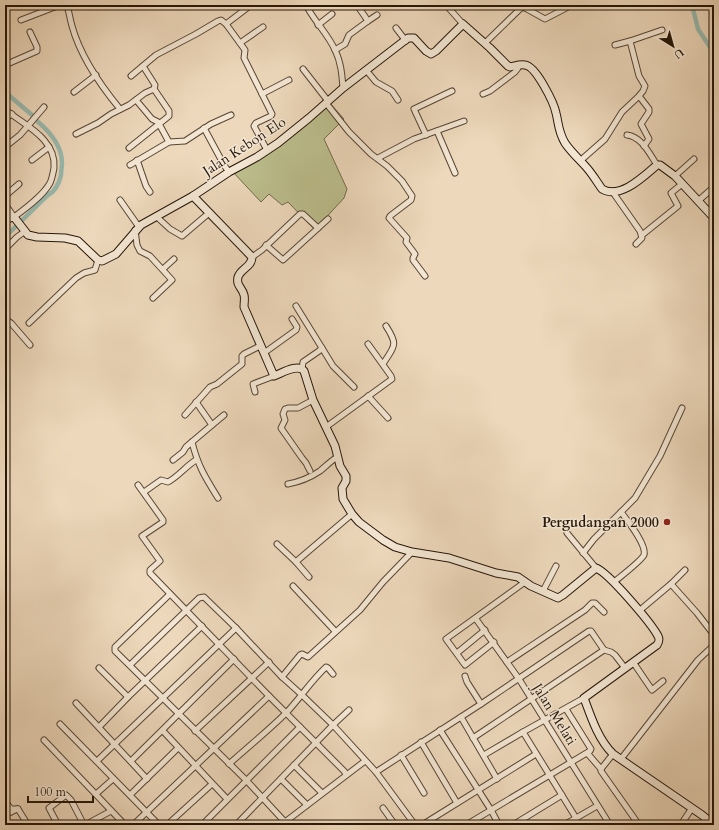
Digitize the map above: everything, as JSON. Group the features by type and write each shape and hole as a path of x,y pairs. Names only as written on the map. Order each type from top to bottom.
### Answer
{"street":[{"path":"21,20 60,5"},
{"path":"67,5 71,25 77,42 96,76 120,109"},
{"path":"226,24 251,5"},
{"path":"306,5 310,14 335,50 340,67 343,88"},
{"path":"357,5 368,21"},
{"path":"446,5 508,66 528,65 540,80 556,113 557,124 570,151 580,161 602,189 612,191 630,187 657,165"},
{"path":"485,43 520,6 527,8 546,19 572,5"},
{"path":"318,25 332,14"},
{"path":"335,50 345,44 349,35 377,15"},
{"path":"131,76 156,55 221,20 226,24 245,50 244,58 271,115 256,123 254,126 267,150"},
{"path":"396,28 406,40 412,37 426,51 432,53 464,24"},
{"path":"240,43 262,27"},
{"path":"614,45 662,30"},
{"path":"5,65 37,51 37,47 30,32"},
{"name":"Jalan Kebon Elo","path":"98,260 102,261 116,254 137,229 267,150 304,122 343,88 406,40"},
{"path":"580,161 605,139 622,112 643,91 644,86 639,76 630,41"},
{"path":"483,94 490,91 515,72 518,65"},
{"path":"129,148 169,117 170,114 154,89 155,85 143,66"},
{"path":"303,69 349,132 371,154 378,158 402,181 412,196 411,200 389,218 407,238 406,242 415,254 413,260 425,276"},
{"path":"366,70 376,82 392,90 398,100"},
{"path":"74,92 96,76"},
{"path":"262,94 289,80"},
{"path":"76,134 95,125 120,109 129,106 145,93 154,89"},
{"path":"426,135 414,109 452,91"},
{"path":"639,96 649,109 649,112 640,124 649,139 644,146"},
{"path":"136,100 152,119 159,124 169,142"},
{"path":"5,147 20,135 44,106"},
{"path":"5,109 30,124 49,147 54,161 50,184 45,190 15,219 5,219"},
{"path":"5,119 12,114"},
{"path":"130,165 169,142 184,141 204,128 232,115"},
{"path":"378,158 396,148 426,135 464,121"},
{"path":"204,128 229,172"},
{"path":"437,131 455,173"},
{"path":"627,134 633,136 644,146 657,165 660,165 675,176 714,218"},
{"path":"32,160 49,147"},
{"path":"675,176 694,159"},
{"path":"137,160 146,186 150,192"},
{"path":"5,196 19,184"},
{"path":"636,244 642,238 642,235 678,206 672,193 682,184"},
{"path":"698,202 714,186"},
{"path":"612,191 626,209 642,235"},
{"path":"193,196 209,214 252,256"},
{"path":"120,200 137,229 137,245 140,251 150,256 172,281 152,298"},
{"path":"5,204 23,230 31,236 66,238 78,241 98,260 95,270 84,273 76,278 29,324"},
{"path":"157,217 170,229 182,236 209,214"},
{"path":"252,256 262,250 300,214 303,214 318,228"},
{"path":"266,245 283,260 328,219"},
{"path":"5,250 23,230"},
{"path":"252,256 250,265 239,274 238,284 245,296 244,307 274,376"},
{"path":"163,270 174,259"},
{"path":"296,306 333,366 354,387"},
{"path":"185,415 210,387 217,384 242,364 242,356 244,354 262,350 296,330 297,327 292,319"},
{"path":"5,323 8,321 11,323 30,345"},
{"path":"383,364 393,347 394,342 394,338 386,326"},
{"path":"326,427 392,379 368,344"},
{"path":"322,348 303,362 302,369 306,375 313,400 334,446 340,466 346,476 346,481 342,488 343,499 359,522 383,540 395,546 412,552 449,558 496,573 518,577 531,586 558,598 596,568"},
{"path":"255,392 252,385 253,384 298,368 302,369"},
{"path":"368,396 388,418"},
{"path":"310,471 281,428 285,420 285,409 298,408 313,400"},
{"path":"196,402 212,425"},
{"path":"583,552 594,539 636,498 668,440 682,408"},
{"path":"174,460 183,452 186,446 224,416"},
{"path":"192,442 196,460 203,476 218,498"},
{"path":"288,484 310,477 337,457"},
{"path":"144,492 161,480 168,482 172,480 196,460"},
{"path":"138,485 163,520 163,522 142,536 160,561 150,572 219,645 346,774"},
{"path":"614,582 641,558 644,553 637,534 621,512"},
{"path":"296,562 352,514"},
{"path":"484,756 584,698 657,645 659,642 658,636 639,611 614,582 596,568 567,532"},
{"path":"277,544 296,562 308,577"},
{"path":"282,677 300,655 303,654 308,656 334,631 360,610 383,582 412,552"},
{"path":"543,591 556,566"},
{"path":"639,611 685,570"},
{"path":"494,642 465,665 446,639 525,582"},
{"path":"671,584 714,635"},
{"path":"292,586 334,631"},
{"path":"170,594 115,647 115,651 246,780 286,823 346,774 365,761"},
{"path":"130,665 199,598 204,597 236,628 282,677 333,725 376,772 415,825"},
{"path":"507,662 585,610 592,603 595,603 604,612"},
{"name":"Jalan Melati","path":"476,618 532,699 609,825"},
{"path":"99,727 202,626"},
{"path":"97,761 236,628"},
{"path":"457,653 485,630"},
{"path":"376,772 519,679 589,631 591,631 604,650 615,655 625,668"},
{"path":"621,759 698,660 714,646"},
{"path":"473,738 604,650"},
{"path":"131,762 234,659"},
{"path":"195,731 269,662"},
{"path":"632,662 652,690 663,681"},
{"path":"229,764 286,712 302,695 317,675 326,667 333,674"},
{"path":"99,668 128,697"},
{"path":"465,676 467,682 481,704"},
{"path":"133,825 269,696"},
{"path":"584,698 603,742 613,754 692,808 714,825"},
{"path":"76,704 147,779"},
{"path":"466,825 588,754 591,749 566,709"},
{"path":"236,825 349,710"},
{"path":"461,717 497,779"},
{"path":"60,724 159,825"},
{"path":"202,825 300,727"},
{"path":"440,730 499,825"},
{"path":"162,731 228,799"},
{"path":"524,732 576,818"},
{"path":"44,740 125,825"},
{"path":"421,742 457,803"},
{"path":"130,795 178,748"},
{"path":"422,825 536,754"},
{"path":"588,754 601,769 639,825"},
{"path":"601,769 613,754"},
{"path":"401,755 424,793"},
{"path":"294,766 322,793"},
{"path":"96,794 113,779"},
{"path":"281,779 307,805"},
{"path":"167,825 212,784"},
{"path":"58,825 49,808 66,795 71,800 84,825 111,811"},
{"path":"513,825 562,795"},
{"path":"5,801 11,809 18,809"},
{"path":"564,825 597,806"},
{"path":"383,808 393,823 387,825"},
{"path":"682,823 692,808"},
{"path":"5,815 18,809"},
{"path":"18,809 28,825"},
{"path":"523,819 527,825"}],"green space":[{"path":"328,101 344,119 324,139 347,189 344,198 321,223 312,227 288,202 282,205 269,194 261,202 232,171 248,163"}],"waterway":[{"path":"692,5 698,29 714,53"},
{"path":"5,92 32,115"},
{"path":"5,237 57,187 61,175 62,163 60,151 54,139 37,121"}],"place":[{"name":"Pergudangan 2000","path":"667,522"}]}
